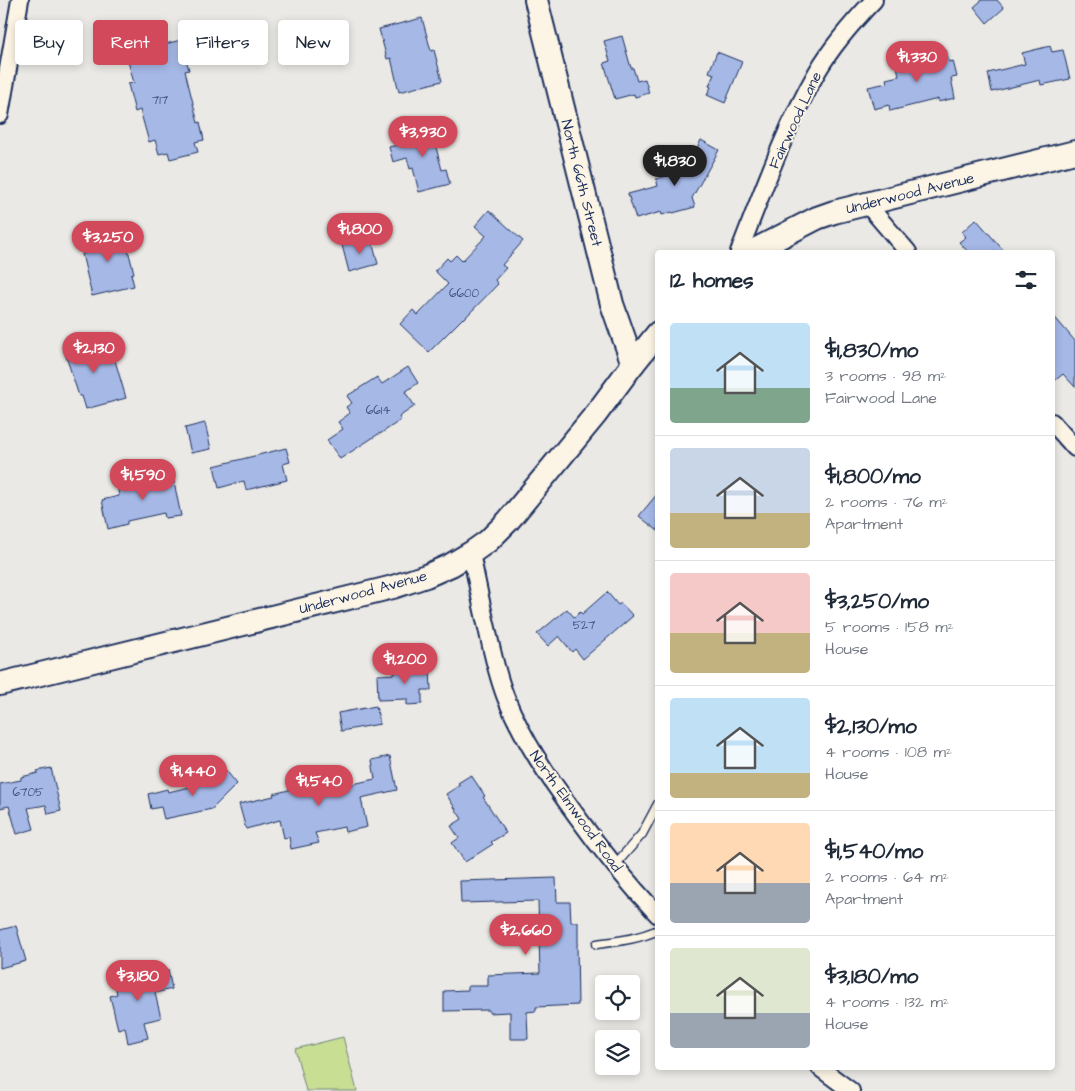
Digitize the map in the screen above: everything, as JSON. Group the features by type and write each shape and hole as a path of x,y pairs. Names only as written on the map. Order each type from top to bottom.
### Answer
{"main road":[{"name":"North 66th Street","path":"536,0 612,304 633,364"},
{"name":"Underwood Avenue","path":"755,250 817,218 834,212 1075,152"},
{"name":"Underwood Avenue","path":"0,684 393,587 451,565 488,541 508,522 655,338"}],"street":[{"path":"0,115 20,0"},
{"name":"Fairwood Lane","path":"741,250 769,175 801,102 835,44 874,0"},
{"path":"866,203 906,250"},
{"path":"1055,425 1075,448"},
{"name":"North Elmwood Road","path":"471,553 496,668 520,729 559,792 600,848 655,913"},
{"path":"823,1070 851,1091"}],"lane":[{"path":"614,866 642,834 655,810"},
{"path":"597,944 630,940 655,932"}],"green space":[{"path":"343,1037 357,1091 306,1091 295,1049"}],"building":[{"path":"982,0 997,0 1004,8 987,23 974,7"},
{"path":"422,18 431,51 434,50 442,81 399,92 391,58 387,59 379,29"},
{"path":"622,36 631,68 633,68 637,81 645,79 649,93 635,97 634,94 615,99 604,63 610,61 604,41"},
{"path":"178,41 178,65 188,65 189,70 185,71 204,140 195,142 198,152 170,159 168,152 159,154 155,140 149,142 140,110 135,112 128,84 134,83 129,65 168,65 168,43"},
{"path":"1050,46 1052,52 1063,50 1070,79 1041,85 1040,80 992,92 988,73 1025,64 1022,53"},
{"path":"946,50 949,62 953,61 957,77 951,78 955,98 938,102 938,99 890,111 889,105 874,109 868,87 887,83 886,79 899,76 897,65 929,58 928,54"},
{"path":"717,52 742,62 725,103 707,95 714,74 709,72"},
{"path":"434,121 438,135 433,136 442,170 446,169 450,184 419,192 413,168 410,169 407,158 393,162 389,147 418,138 415,126"},
{"path":"701,140 719,150 692,198 695,207 662,215 661,212 636,219 628,194 658,186 656,179 686,170"},
{"path":"489,210 523,241 502,265 506,268 495,280 498,284 429,352 400,324 413,310 418,315 448,284 435,271 447,258 450,261 456,255 462,261 486,236 475,226"},
{"path":"976,219 1003,250 966,250 959,242 966,237 962,232"},
{"path":"110,227 112,234 118,232 121,243 126,242 134,273 131,274 134,286 92,296 82,254 91,252 87,233"},
{"path":"371,238 378,264 349,272 342,245"},
{"path":"1055,318 1075,341 1075,387 1063,374 1055,381"},
{"path":"98,339 104,360 114,357 126,398 86,409 82,396 79,396 63,347"},
{"path":"408,367 418,383 405,392 415,406 399,417 401,420 340,459 327,440 343,429 338,422 350,413 346,407 352,403 347,396 377,377 382,384"},
{"path":"205,423 211,449 191,453 185,428"},
{"path":"286,448 290,462 283,464 287,480 246,490 244,481 219,488 214,466"},
{"path":"157,470 159,480 173,477 181,516 165,518 164,513 127,521 127,524 108,529 102,500 119,496 118,490 142,485 139,474"},
{"path":"655,497 655,529 639,516"},
{"path":"607,592 618,605 621,603 633,616 583,659 575,649 572,652 559,636 548,646 537,634 567,609 574,617 580,612 582,614"},
{"path":"430,668 431,690 422,690 422,704 407,705 407,699 378,700 377,675 395,674 395,669"},
{"path":"376,706 380,724 341,731 338,713"},
{"path":"390,756 397,790 361,798 367,827 345,832 344,827 315,833 319,843 291,849 289,837 284,838 280,820 246,829 239,804 324,781 326,790 375,779 372,760"},
{"path":"51,768 61,811 48,814 46,805 28,808 34,829 17,834 9,806 0,808 0,784 21,780 21,777"},
{"path":"224,768 237,784 212,809 164,819 161,807 151,809 148,794 167,789 168,792 207,783"},
{"path":"471,775 506,833 465,862 452,843 459,838 451,826 462,819 446,794"},
{"path":"556,878 557,902 570,902 571,922 578,922 578,1005 536,1007 536,1011 527,1012 528,1039 510,1039 510,1012 489,1013 489,1010 444,1011 444,991 468,990 468,986 488,986 488,975 540,973 538,901 461,903 460,881"},
{"path":"16,926 26,961 0,968 0,930"},
{"path":"168,969 172,989 155,993 161,1018 144,1022 148,1038 128,1043 125,1027 118,1029 110,996 117,994 114,979 131,974 132,977"}]}
